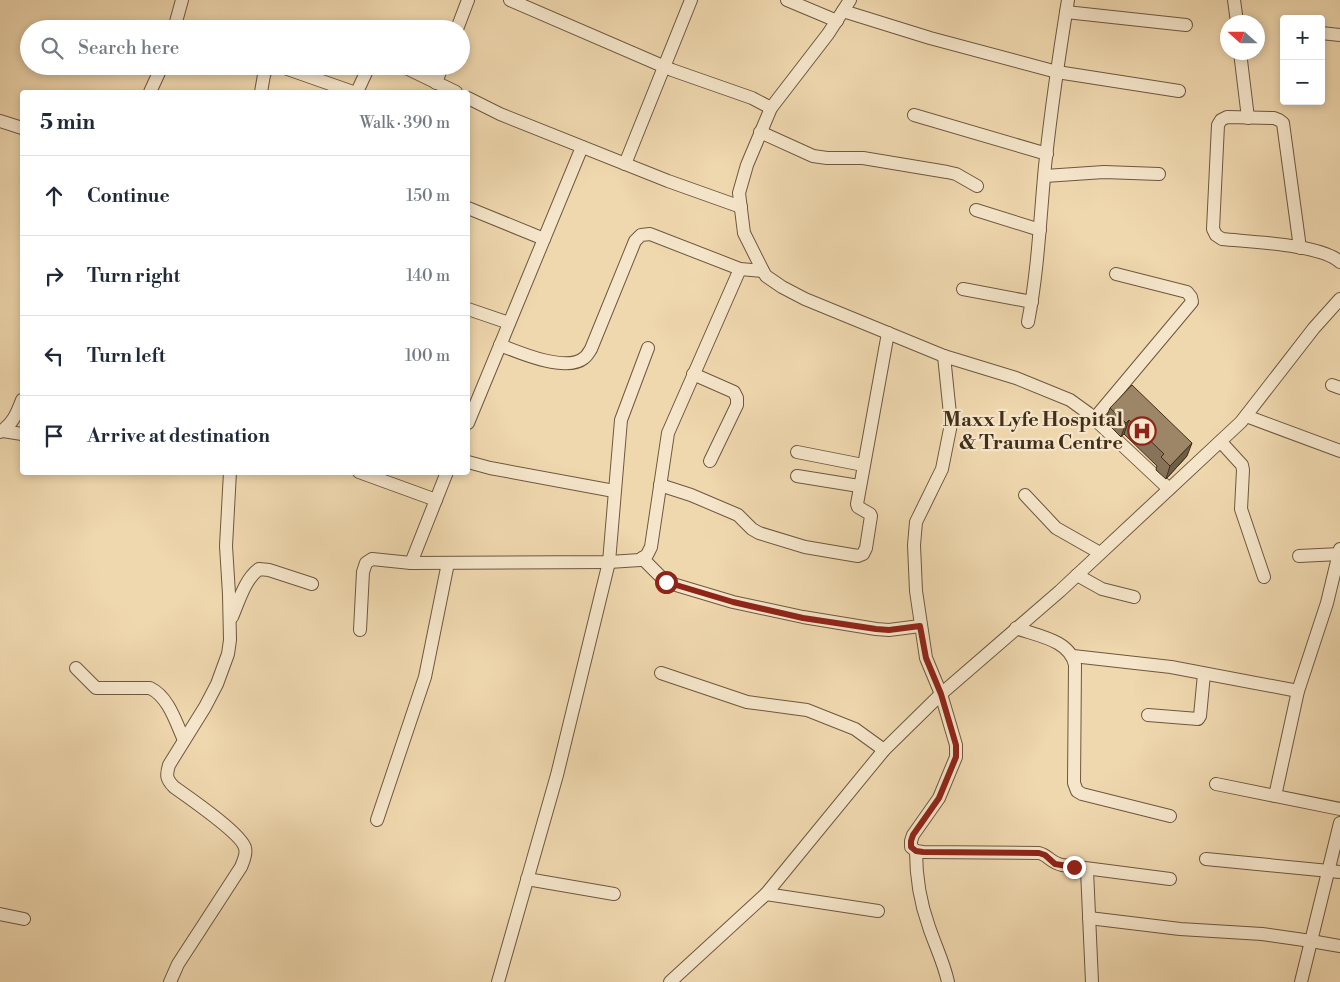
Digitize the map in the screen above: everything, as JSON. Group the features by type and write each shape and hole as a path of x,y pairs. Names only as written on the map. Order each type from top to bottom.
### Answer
{"street":[{"path":"176,20 182,0"},
{"path":"460,20 468,0"},
{"path":"510,0 664,66 752,98 771,108"},
{"path":"625,164 691,0"},
{"path":"787,0 843,10 930,38 1057,72 1179,91"},
{"path":"1234,0 1236,15"},
{"path":"1028,322 1036,284 1047,154 1067,6 1186,25"},
{"path":"843,10 771,108 747,165 739,192 744,233 766,276 782,287 806,299 944,356 1016,378 1070,400 1094,419 1169,489"},
{"path":"1325,33 1340,34"},
{"path":"1241,60 1248,118"},
{"path":"151,90 159,75"},
{"path":"261,90 264,75"},
{"path":"305,75 347,90"},
{"path":"358,90 364,75"},
{"path":"420,75 452,90"},
{"path":"436,83 439,75"},
{"path":"470,99 500,114 582,147 741,207"},
{"path":"914,115 1047,154"},
{"path":"1300,248 1283,123 1274,118 1228,117 1221,120 1218,125 1213,230 1216,235 1222,239 1326,253 1340,262"},
{"path":"0,122 20,127"},
{"path":"760,132 813,156 863,158 947,172 956,174 977,186"},
{"path":"470,413 582,147"},
{"path":"1045,176 1104,172 1159,174"},
{"path":"470,209 544,239"},
{"path":"976,210 1040,230"},
{"path":"500,345 546,361 575,363 584,358 591,349 635,241 641,235 650,234 740,269 763,271"},
{"path":"360,630 363,572 366,563 372,559 411,563 609,562 640,560 646,555 651,547 668,433 740,269"},
{"path":"1094,419 1192,302 1191,296 1187,292 1116,274"},
{"path":"963,289 1032,302"},
{"path":"670,982 766,894 884,750 941,694 1077,575 1221,442 1246,416 1314,328 1340,299"},
{"path":"470,310 509,323"},
{"path":"660,485 691,495 738,515 752,529 759,533 805,547 858,556 863,554 866,548 871,516 856,504 888,332"},
{"path":"498,982 557,774 609,562 621,420 648,348"},
{"path":"944,356 951,424 942,469 922,508 914,533 916,591 920,626 926,658 941,694 956,745 956,757 939,798 913,835 911,847 916,851 923,852 1039,853 1045,855 1055,864 1087,870 1170,880"},
{"path":"693,374 734,392 737,398 737,406 710,461"},
{"path":"2,432 14,418 20,404"},
{"path":"1246,416 1340,451"},
{"path":"2,432 20,434"},
{"path":"1221,442 1242,465 1241,509 1264,578"},
{"path":"797,452 863,465"},
{"path":"470,463 614,491"},
{"path":"170,982 178,964 241,867 245,856 245,848 236,835 168,781 166,774 184,740 205,707 228,654 230,621 226,546 230,475"},
{"path":"367,475 436,500"},
{"path":"411,563 447,475"},
{"path":"797,476 859,486"},
{"path":"1025,495 1056,528 1100,553"},
{"path":"1275,796 1298,691 1327,603 1340,552 1299,556"},
{"path":"642,558 666,582 733,602 803,618 876,629 889,630 920,626"},
{"path":"376,820 425,677 448,563"},
{"path":"230,621 253,574 259,569 269,570 312,584"},
{"path":"1077,575 1102,589 1134,597"},
{"path":"1016,628 1059,644 1066,648 1073,656 1075,665 1074,783 1077,791 1082,794 1170,816"},
{"path":"1073,656 1171,667 1298,691"},
{"path":"76,668 96,688 150,688 157,692 163,697 184,740"},
{"path":"662,673 747,702 807,710 855,729 884,750"},
{"path":"1148,715 1198,719 1200,716 1204,674"},
{"path":"1216,784 1340,810"},
{"path":"1301,982 1311,940 1334,871 1340,823"},
{"path":"916,851 918,890 948,982"},
{"path":"1206,859 1334,871"},
{"path":"1087,870 1092,982"},
{"path":"528,880 614,894"},
{"path":"766,894 878,911"},
{"path":"0,914 24,919"},
{"path":"1089,918 1180,929 1262,934 1311,940 1340,946"}],"building":[{"path":"1132,385 1192,443 1170,466 1161,457 1164,454 1129,420 1126,423 1110,408"}],"place":[{"name":"Maxx Lyfe Hospital & Trauma Centre","path":"1142,431"}],"route":[{"path":"666,582 733,602 803,618 889,630 920,626 926,658 941,694 956,745 956,757 939,798 913,835 911,847 916,851 923,852 1039,853 1045,855 1055,864 1074,867"}]}
